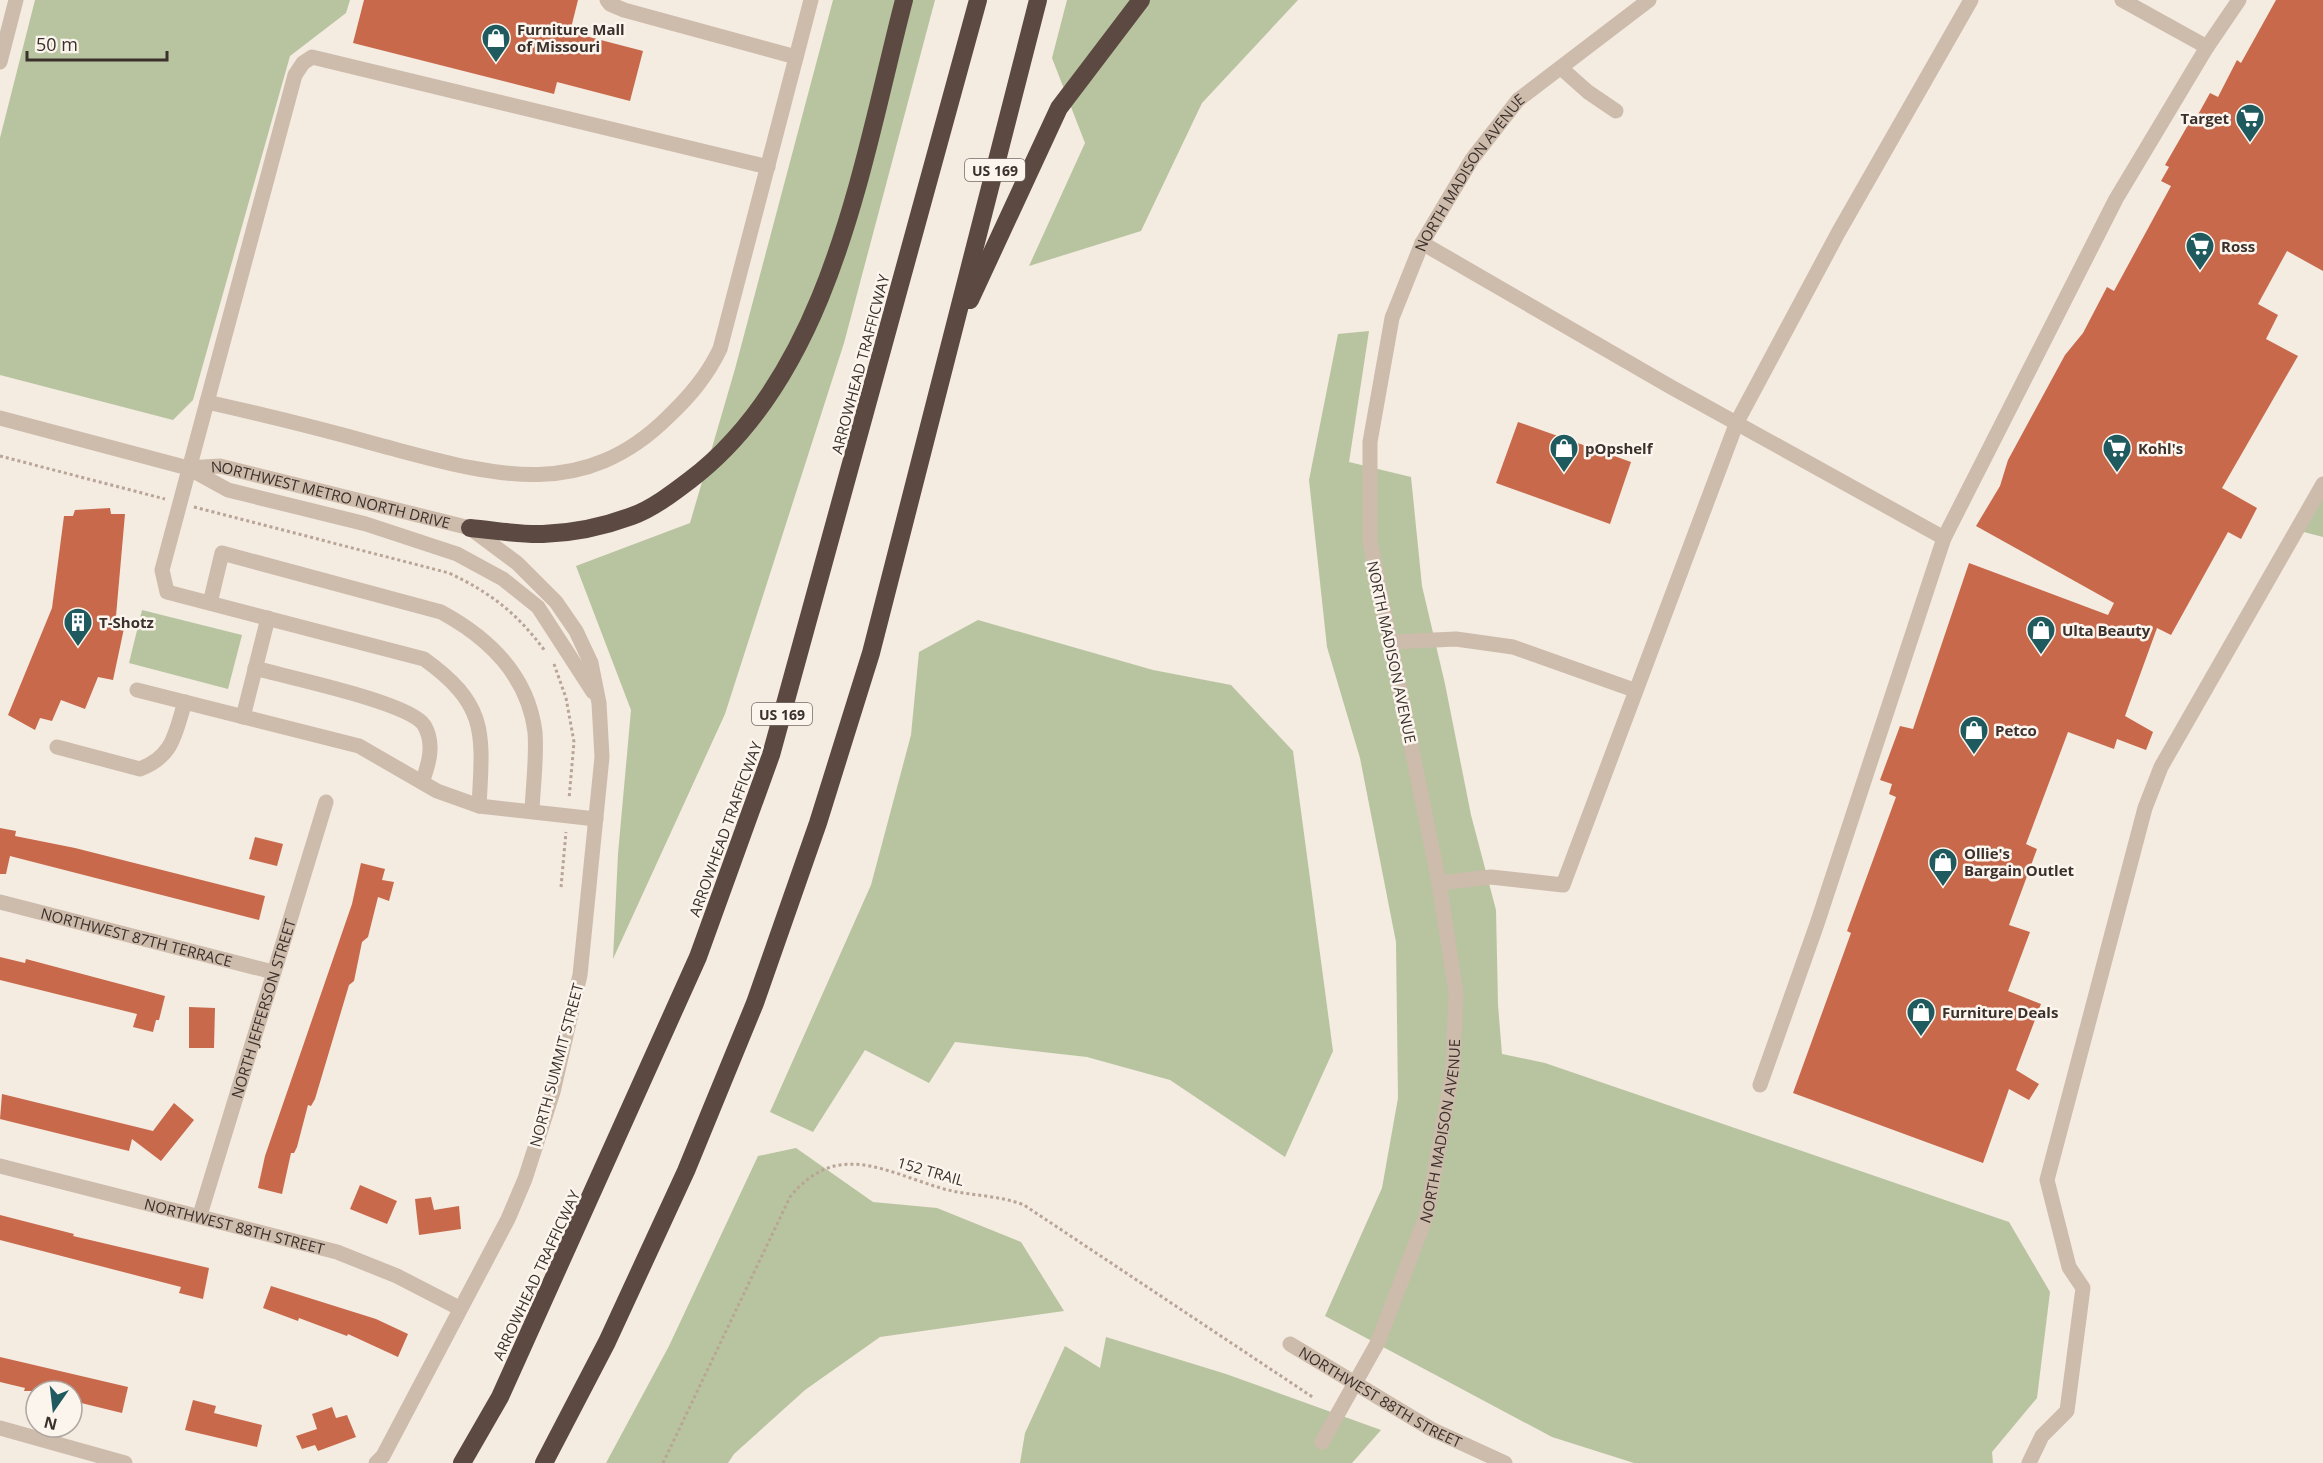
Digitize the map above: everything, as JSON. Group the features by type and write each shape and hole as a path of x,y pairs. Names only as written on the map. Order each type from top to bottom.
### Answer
{"highway":[{"path":"470,528 542,534 592,527 634,516 676,490 711,464 770,395 820,301 840,245 904,0"},
{"name":"ARROWHEAD TRAFFICWAY","path":"462,1463 500,1397 698,957 771,755 978,0"},
{"name":"US 169","path":"544,1463 608,1342 686,1171 755,1003 818,822 871,653 1038,0"},
{"path":"951,340 1059,108 1141,0"}],"street":[{"path":"0,62 16,0"},
{"path":"608,0 610,4 624,10 796,57"},
{"path":"207,402 474,470 522,475 564,474 619,456 648,437 694,392 720,349 811,0"},
{"name":"NORTH MADISON AVENUE","path":"1322,1442 1378,1342 1427,1214 1453,1069 1456,993 1439,883 1370,542 1370,442 1392,318 1422,243 1472,159 1518,100 1648,0"},
{"path":"1439,883 1491,877 1563,885 1634,690 1737,422 1838,232 1971,0"},
{"path":"2122,0 2207,47"},
{"path":"1760,1085 1820,914 1944,537 2116,199 2207,47 2239,0"},
{"path":"479,806 480,723 467,697 449,677 424,659 167,592 162,570 295,75 303,63 312,57 768,167"},
{"path":"1561,68 1588,92 1616,111"},
{"path":"1422,243 1671,387 1944,537"},
{"name":"NORTHWEST METRO NORTH DRIVE","path":"0,418 188,468 228,490 366,524 457,554"},
{"name":"NORTHWEST METRO NORTH DRIVE","path":"188,468 220,466 470,528"},
{"path":"2029,1463 2042,1436 2067,1411 2083,1288 2069,1267 2047,1180 2145,808 2161,767 2323,484"},
{"name":"NORTH SUMMIT STREET","path":"376,1463 382,1456 512,1209 525,1179 553,1092 580,975 596,819 602,757 599,703 591,663 576,632 556,602 517,563 470,528"},
{"path":"210,603 222,553 441,612 465,625 503,656 524,690 534,732 532,811"},
{"name":"NORTH SUMMIT STREET","path":"457,554 503,579 538,608 568,650 599,703"},
{"path":"243,717 268,618"},
{"path":"1391,642 1456,639 1513,647 1634,690"},
{"path":"255,668 396,706 423,723 431,747 429,764 422,782"},
{"path":"137,690 359,746 452,798 479,806 596,819"},
{"path":"57,747 140,769 164,756 171,745 185,702"},
{"name":"NORTH JEFFERSON STREET","path":"200,1215 326,802"},
{"name":"NORTHWEST 87TH TERRACE","path":"0,902 273,972"},
{"name":"NORTHWEST 88TH STREET","path":"0,1166 200,1215 337,1252 397,1276 459,1308"},
{"name":"NORTHWEST 88TH STREET","path":"1290,1344 1354,1385 1431,1429 1505,1463"},
{"path":"0,1428 125,1463"}],"path":[{"path":"0,456 448,573 479,587 506,606 531,632 553,664 566,698 574,742 561,887"},
{"name":"152 TRAIL","path":"663,1463 789,1197 815,1172 834,1164 852,1162 944,1188 1011,1200 1024,1205 1314,1398"}],"green space":[{"path":"35,0 350,0 346,13 290,56 193,400 173,420 0,375 0,138"},
{"path":"833,0 935,0 844,343 725,714 613,959 618,854 631,710 576,566 690,523 735,369"},
{"path":"1067,0 1298,0 1202,103 1141,231 1029,266 1085,143 1052,58"},
{"path":"1369,331 1349,462 1411,477 1422,586 1445,684 1471,815 1496,910 1498,1005 1502,1054 1545,1063 2009,1222 2050,1292 2037,1398 1992,1452 1993,1463 1634,1463 1552,1437 1325,1316 1382,1188 1398,1098 1396,942 1360,758 1327,647 1309,480 1338,334"},
{"path":"2323,484 2323,537 2296,530"},
{"path":"142,610 242,635 228,689 129,663"},
{"path":"978,620 1153,670 1231,685 1293,751 1333,1051 1285,1157 1170,1080 1087,1057 955,1042 929,1083 865,1050 813,1132 770,1112 871,885 911,735 919,652"},
{"path":"796,1148 873,1202 937,1208 1021,1242 1064,1311 880,1337 805,1390 734,1454 728,1463 606,1463 669,1346 758,1156"},
{"path":"1106,1337 1226,1374 1381,1430 1352,1463 1020,1463 1025,1433 1065,1346 1100,1368"}],"building":[{"name":"Furniture Mall of Missouri","path":"364,0 578,0 570,32 643,51 630,101 557,82 554,94 353,43"},
{"path":"2276,0 2323,0 2323,271 2287,251 2258,304 2278,315 2266,339 2298,356 2222,488 2257,508 2241,539 2228,532 2171,635 2157,628 2125,716 2153,732 2146,750 2117,739 2114,749 2068,732 2026,844 2037,849 2009,925 2030,932 2008,991 2041,1004 2016,1070 2039,1084 2029,1100 2009,1089 1983,1163 1793,1093 1851,933 1847,931 1896,797 1889,794 1892,784 1880,780 1900,726 1913,729 1969,563 2108,615 2114,603 1976,526 2000,486 2008,460 2065,355 2083,333 2107,287 2114,291 2171,186 2161,181 2169,167 2165,165 2192,118 2195,120 2210,93 2218,97 2237,60 2241,63"},
{"name":"pOpshelf","path":"1518,422 1631,462 1610,524 1496,483"},
{"name":"T-Shotz","path":"110,508 111,514 125,514 116,616 126,619 113,680 98,677 85,709 61,700 52,721 40,718 35,730 8,715 52,608 64,516 73,516 75,510"},
{"path":"0,828 16,831 15,836 75,848 265,896 259,920 10,856 6,874 0,874"},
{"path":"255,837 283,844 277,866 249,859"},
{"path":"361,863 385,869 382,880 394,882 389,901 378,897 368,937 362,942 354,981 349,985 315,1099 311,1106 308,1105 297,1147 294,1153 291,1153 282,1194 258,1188 265,1156 352,904"},
{"path":"0,957 25,963 26,959 165,996 159,1020 156,1020 153,1032 133,1027 137,1014 0,980"},
{"path":"189,1007 215,1008 214,1048 189,1048"},
{"path":"2,1094 153,1131 174,1103 194,1120 161,1161 132,1139 129,1151 0,1119"},
{"path":"360,1185 397,1201 387,1224 350,1209"},
{"path":"431,1197 434,1210 459,1206 461,1229 419,1235 415,1199"},
{"path":"0,1215 74,1234 73,1236 209,1268 203,1299 179,1293 181,1287 0,1240"},
{"path":"271,1286 376,1319 408,1334 398,1357 348,1334 347,1336 299,1318 298,1321 263,1308"},
{"path":"0,1357 128,1387 122,1413 84,1404 84,1379 24,1379 24,1388 0,1382"},
{"path":"193,1400 216,1406 214,1413 262,1425 257,1447 185,1430"},
{"path":"332,1407 336,1418 347,1415 356,1437 318,1451 315,1445 302,1449 296,1436 317,1429 312,1414"}],"place":[{"name":"Furniture Mall of Missouri","path":"496,64"},
{"name":"Target","path":"2250,144"},
{"name":"Ross","path":"2200,272"},
{"name":"pOpshelf","path":"1564,474"},
{"name":"Kohl's","path":"2117,474"},
{"name":"T-Shotz","path":"78,648"},
{"name":"Ulta Beauty","path":"2041,656"},
{"name":"Petco","path":"1974,756"},
{"name":"Ollie's Bargain Outlet","path":"1943,888"},
{"name":"Furniture Deals","path":"1921,1038"}]}
